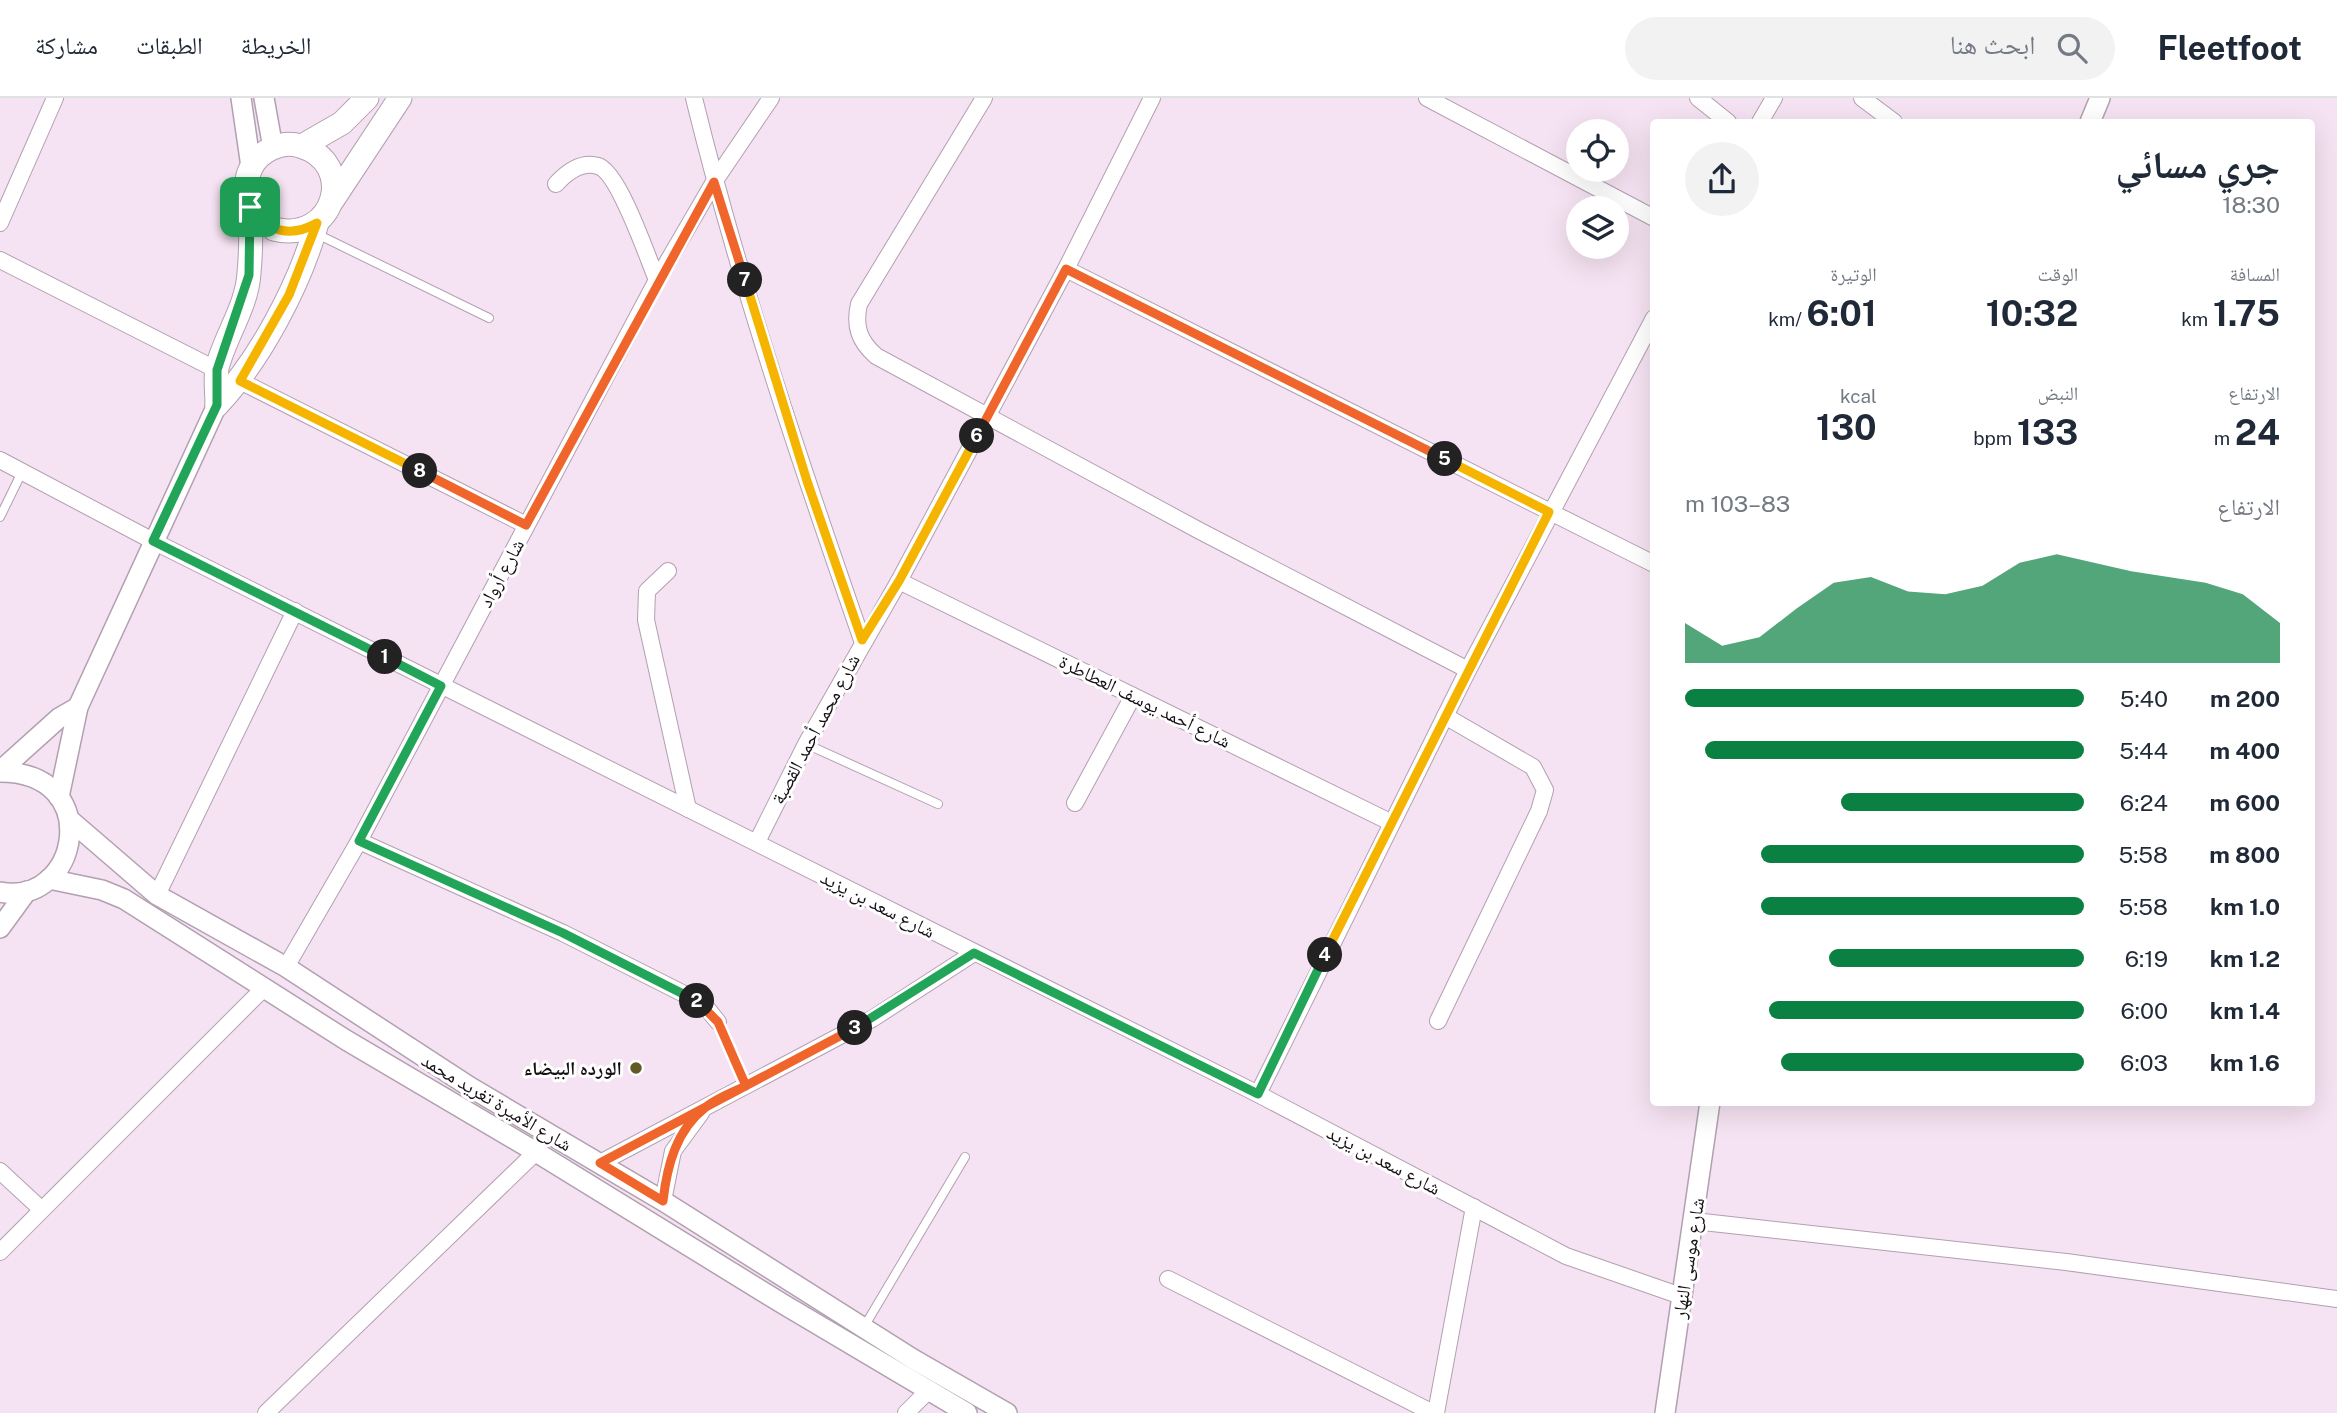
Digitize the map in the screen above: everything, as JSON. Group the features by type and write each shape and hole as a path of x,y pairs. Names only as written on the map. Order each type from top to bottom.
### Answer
{"main road":[{"path":"302,146 342,123 367,98"},
{"path":"217,405 240,381 289,295 316,228 400,98"},
{"path":"217,405 217,370 246,288 250,207 245,187 251,167 260,156 273,148 287,144 302,146 313,151 329,167 333,178 332,201"},
{"path":"274,229 296,232 316,228"}],"street":[{"path":"0,223 55,98"},
{"path":"241,98 251,167"},
{"path":"264,98 273,148"},
{"path":"694,98 714,182 807,481 862,640"},
{"name":"شارع أرواد","path":"286,967 359,841 657,280 714,182 771,98"},
{"path":"984,98 859,304 856,317 858,331 865,346 876,356 1200,531 1468,670"},
{"name":"شارع محمد أحمد القصبة","path":"757,842 862,640 899,581 989,415 1152,98"},
{"path":"1427,98 1650,216"},
{"path":"1698,98 1724,119"},
{"path":"1762,119 1774,98"},
{"path":"1861,98 1891,119"},
{"path":"2091,119 2100,98"},
{"path":"556,184 566,173 586,165 599,166 607,172 620,192 657,280"},
{"path":"250,207 264,224 274,229"},
{"path":"0,260 217,370"},
{"path":"1066,269 1650,562"},
{"path":"1258,1094 1390,822 1549,512 1650,325"},
{"path":"240,381 526,525"},
{"path":"59,797 78,706 217,405"},
{"name":"شارع سعد بن يزيد","path":"0,460 153,541 1258,1094 1566,1256 1681,1296"},
{"path":"668,571 647,591 646,620 688,809"},
{"name":"شارع أحمد يوسف العطاطرة","path":"899,581 1390,822"},
{"path":"157,895 295,611"},
{"path":"1075,803 1133,696"},
{"path":"0,772 60,718 78,706"},
{"path":"1438,1021 1544,800 1545,790 1533,767 1445,716"},
{"path":"0,772 21,772 42,781 59,797 70,820 71,836 64,860 49,879 27,891 0,928"},
{"name":"شارع الأميرة تغريد محمد","path":"70,820 157,895 286,967 470,1087 663,1201 1007,1413"},
{"path":"359,841 563,933 692,998 706,1007 718,1022"},
{"name":"شارع الأميرة تغريد محمد","path":"49,879 102,890 124,899 263,989 967,1413"},
{"path":"0,892 27,891"},
{"path":"600,1163 872,1019 974,953"},
{"path":"0,1252 263,989"},
{"name":"شارع موسى النهار","path":"1665,1413 1681,1296 1695,1221 1709,1106"},
{"path":"663,1201 673,1151 705,1107"},
{"path":"266,1413 537,1152"},
{"path":"0,1171 41,1209"},
{"path":"1168,1279 1435,1413 1474,1207"},
{"path":"1695,1221 2066,1262 2337,1299"},
{"path":"906,1413 929,1391"}],"lane":[{"path":"316,228 489,318"},
{"path":"0,517 22,472"},
{"path":"806,744 938,804"},
{"path":"718,1022 746,1086"},
{"path":"864,1327 965,1157"}],"place":[{"name":"الورده البيضاء","path":"636,1068"}],"route":[{"path":"250,207 249,275 217,370 217,405 153,541 441,686 359,841 563,933 692,998 706,1007 718,1022 746,1086 705,1107 677,1142 666,1173 663,1201 600,1163 705,1107 746,1086 872,1019 974,953 1258,1094 1390,822 1549,512 1066,269 899,581 862,640 807,481 714,182 657,280 591,409 526,525 240,381 289,295 317,223 307,229 285,232 264,224 250,207"}]}
